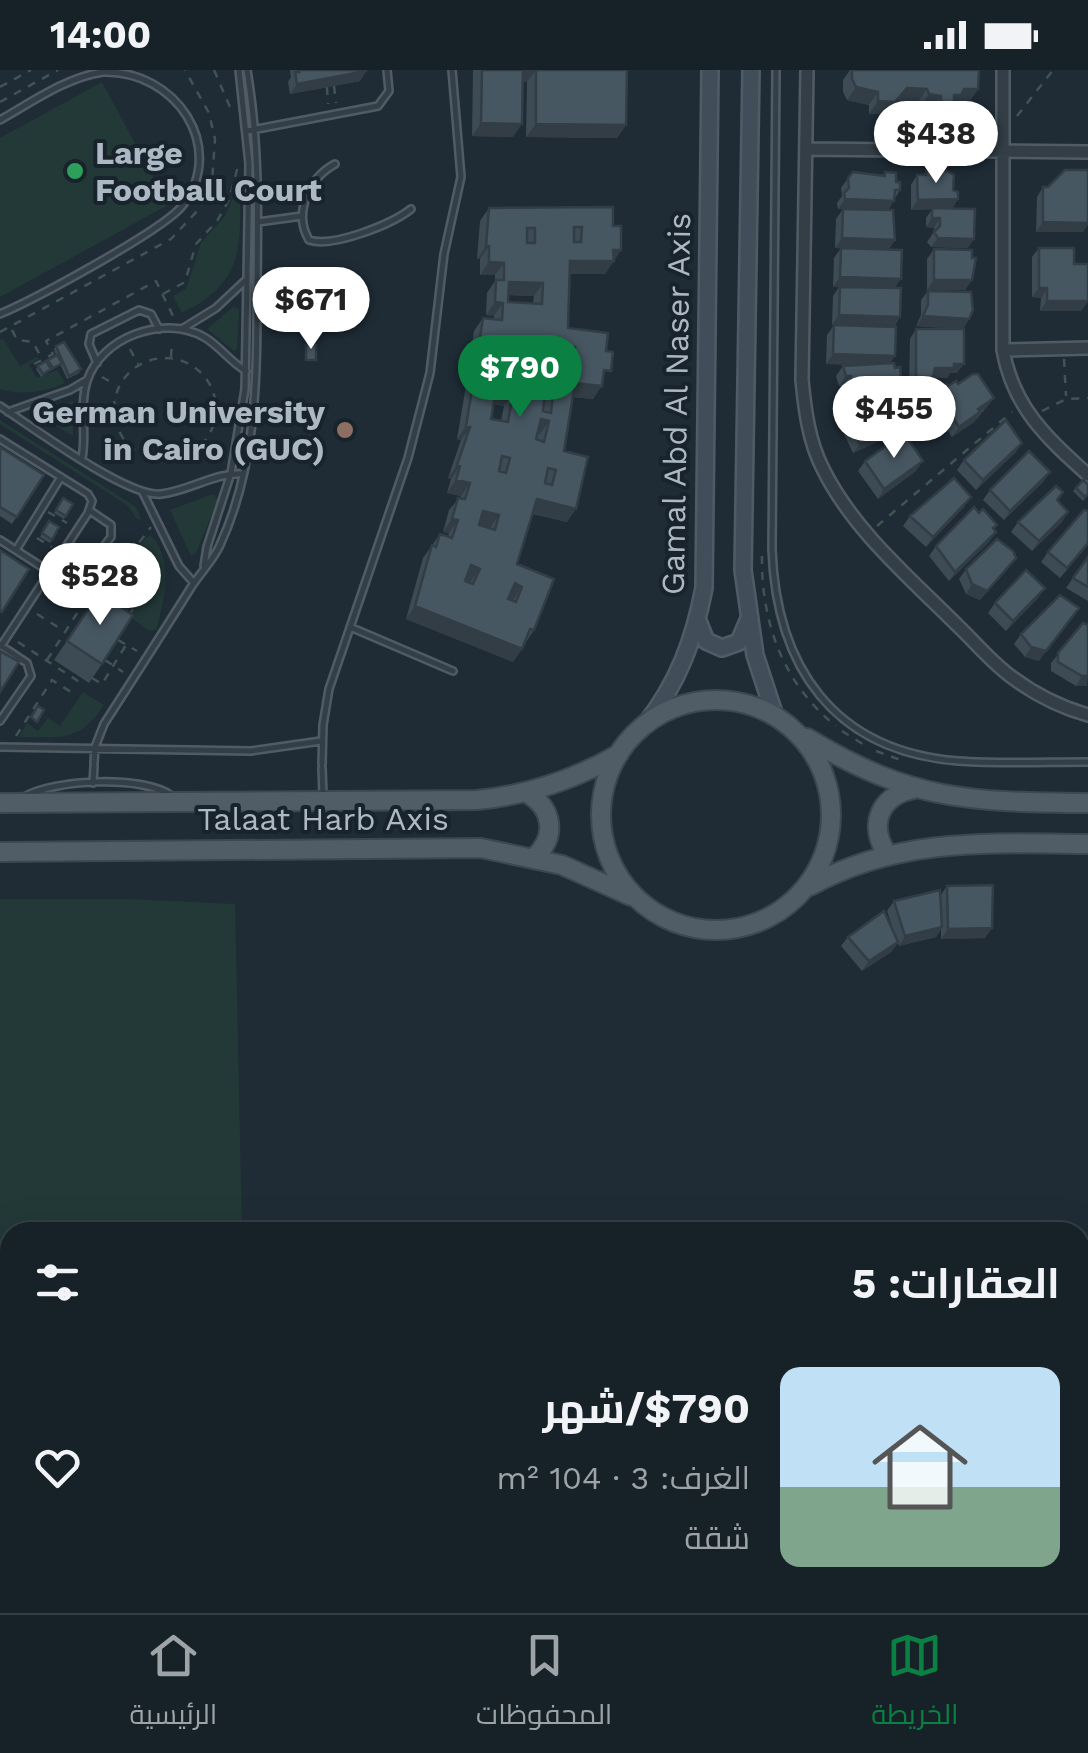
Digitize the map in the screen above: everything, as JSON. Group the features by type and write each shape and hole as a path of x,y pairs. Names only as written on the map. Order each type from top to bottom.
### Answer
{"main road":[{"name":"Gamal Abd Al Naser Axis","path":"644,725 680,670 698,617 705,566 710,70"},
{"path":"751,70 742,546 748,619 760,676 774,716"},
{"path":"698,617 706,642 722,648 739,642 748,619"},
{"path":"792,728 818,762 830,802 829,839 816,873 793,902 762,921 725,930 706,930 669,920 636,898 613,866 602,828 604,788 619,753 644,725 678,706 716,700 756,707 774,716 867,772 914,789 986,802 1088,803"},
{"name":"Talaat Harb Axis","path":"8,803 477,800 527,793 580,775 619,753"},
{"path":"886,854 878,841 879,812 887,800 914,789"},
{"path":"527,793 540,802 550,822 548,838 535,857"},
{"path":"805,888 886,854 958,844 1088,844"},
{"name":"Talaat Harb Axis","path":"0,852 482,848 535,857 587,874 636,898"}],"street":[{"path":"808,70 802,361 804,409 820,464 868,534 1011,677 1064,708 1088,715"},
{"path":"1003,70 1003,350 1010,384 1030,417 1088,475"},
{"path":"806,149 1088,152"},
{"path":"1003,350 1088,348"}],"lane":[{"path":"204,567 231,474 246,371 247,131 238,70"},
{"path":"94,784 95,747 101,730 220,545 243,474 256,374 258,277 256,130 247,70"},
{"path":"247,131 382,103 389,91 387,70"},
{"path":"323,801 322,740 329,689 408,458 430,374 444,254 461,177 452,70"},
{"path":"776,70 772,549 777,608 790,648 810,684 834,710 868,735 901,750 957,761 1088,762"},
{"path":"0,120 84,76 123,71 160,83 176,95 196,129 199,148 193,187 170,218 0,314"},
{"path":"335,164 314,181 302,216 306,237 316,243 384,226 412,209"},
{"path":"258,222 302,216"},
{"path":"182,329 216,308 248,278 258,277"},
{"path":"97,363 89,344 91,334 139,310 151,314 158,328"},
{"path":"82,458 87,380 97,363 124,339 158,328 182,329 207,338 246,371 256,374"},
{"path":"8,412 87,380"},
{"path":"0,406 143,494 179,566 194,583"},
{"path":"0,439 88,494 92,501 1,646 27,663 31,676 0,721"},
{"path":"143,494 177,491 243,474"},
{"path":"16,550 60,477"},
{"path":"63,550 88,563 94,562 112,529 89,510"},
{"path":"0,540 48,575"},
{"path":"350,628 453,671"},
{"path":"0,747 250,751 322,740"},
{"path":"8,803 45,787 94,784 154,786 178,802"}],"path":[{"path":"0,87 31,70"},
{"path":"0,102 58,70"},
{"path":"0,332 171,240 199,210 212,182 215,139 209,113 185,70"},
{"path":"214,70 236,125"},
{"path":"1002,133 1053,70"},
{"path":"333,115 334,86"},
{"path":"326,87 333,115"},
{"path":"163,294 185,282 196,244 229,200 238,163"},
{"path":"10,327 17,340 33,342 42,360"},
{"path":"124,339 138,365"},
{"path":"1063,348 1066,400"},
{"path":"171,358 191,365 206,378 216,407 213,428 202,445 176,460 155,460 136,452 117,428 114,407 119,387 138,365 154,359 171,358"},
{"path":"92,371 119,387"},
{"path":"1030,417 1066,400 1088,398"},
{"path":"868,534 1021,405"},
{"path":"42,508 77,529"},
{"path":"120,568 158,518"},
{"path":"27,532 63,550"},
{"path":"762,544 762,584 768,622 791,676 815,707 844,733 878,752 915,764"},
{"path":"123,553 128,557"},
{"path":"94,562 102,567 88,590 98,597"},
{"path":"117,566 120,568 148,586 126,620 96,600 117,566"},
{"path":"48,575 96,610"},
{"path":"46,660 84,602"},
{"path":"45,619 65,632"},
{"path":"8,636 81,684"},
{"path":"116,638 147,657"},
{"path":"92,678 102,684 126,644"},
{"path":"104,659 133,678"},
{"path":"16,734 52,680 71,692"}],"green space":[{"name":"Large Football Court","path":"102,82 168,205 0,297 0,138"},
{"path":"237,189 240,230 234,263 217,290 182,313 173,296 186,289 201,243 225,216"},
{"path":"233,307 239,309 234,351 207,329"},
{"path":"3,339 20,366 37,357 29,365 37,378 57,370 65,383 33,392 0,389"},
{"path":"73,401 73,436 38,415 39,410"},
{"path":"0,420 136,507 141,519 127,505 0,424"},
{"path":"213,494 218,500 196,553 191,556 170,510"},
{"path":"151,536 163,556 165,581 156,630 149,631 130,617 151,585 138,576 144,564 133,556 146,537"},
{"path":"120,572 143,586 125,616 101,601"},
{"path":"83,692 104,705 86,726 68,735 19,737 27,723 38,731 48,718 60,726"},
{"path":"0,899 235,904 242,1222 0,1222"}],"building":[{"path":"298,70 366,70 366,71 297,84"},
{"path":"482,70 523,70 522,124 481,123"},
{"path":"536,70 627,70 626,125 536,124"},
{"path":"852,70 979,70 978,89 964,89 961,95 954,95 954,103 941,102 941,96 929,94 927,89 907,88 895,102 878,101 878,92 856,87"},
{"path":"1065,170 1088,170 1088,223 1043,222 1043,187 1048,187"},
{"path":"926,171 954,175 953,190 958,192 958,199 918,200 917,175 926,175"},
{"path":"853,172 885,176 885,172 896,173 900,190 895,190 894,201 845,199 848,178"},
{"path":"613,207 613,226 621,226 621,250 613,250 614,261 570,261 568,328 608,333 606,351 613,352 611,371 604,370 602,386 575,383 564,451 588,457 576,509 537,499 517,564 554,579 534,630 530,629 522,649 415,606 432,545 436,547 440,534 452,538 458,520 452,519 458,498 465,499 470,483 456,480 460,466 457,465 470,427 466,426 475,372 480,372 481,358 477,357 483,318 502,320 503,303 495,302 496,280 504,280 504,263 489,262 489,208","holes":["574,227 582,227 581,242 574,242","527,228 535,228 535,243 527,243","509,282 543,283 542,304 508,302","520,341 528,342 527,357 519,357","567,346 575,347 574,362 566,362","546,385 554,386 551,413 543,411","496,390 513,393 508,422 491,419","541,419 549,421 544,442 536,439","502,456 510,458 506,473 499,471","548,468 556,470 552,485 545,483","483,511 499,515 495,530 479,525","471,565 480,569 473,584 465,581","515,583 522,587 516,602 508,599"]},
{"path":"932,208 975,209 974,239 938,238 934,232 940,226 940,218 932,218"},
{"path":"843,209 893,210 895,240 842,238"},
{"path":"841,248 902,250 901,279 840,277"},
{"path":"1039,248 1074,248 1074,264 1088,264 1088,301 1047,301 1047,288 1039,288"},
{"path":"934,249 972,250 972,258 976,258 972,280 934,280"},
{"path":"840,287 901,288 900,317 839,315"},
{"path":"928,291 971,292 973,310 969,319 923,316"},
{"path":"834,325 896,327 895,356 833,354"},
{"path":"916,329 964,329 964,364 935,368 933,377 916,377"},
{"path":"64,342 81,369 69,376 56,346"},
{"path":"306,345 316,345 316,360 306,360"},
{"path":"57,355 62,363 53,368 48,360"},
{"path":"46,361 51,369 43,374 38,366"},
{"path":"894,363 895,368 900,367 902,386 882,387 872,391 872,395 852,395 851,376 846,376 843,366"},
{"path":"978,374 994,398 959,427 935,391 946,384 958,384"},
{"path":"897,397 908,421 860,444 849,420"},
{"path":"1006,420 1022,443 983,480 964,460"},
{"path":"904,433 923,461 884,489 865,461"},
{"path":"0,447 44,475 17,517 0,507"},
{"path":"1029,451 1050,472 1010,511 990,490"},
{"path":"954,478 971,497 933,537 910,516"},
{"path":"1083,480 1088,485 1085,497 1076,488"},
{"path":"1056,486 1063,492 1057,500 1068,512 1039,541 1018,522"},
{"path":"63,498 73,504 66,516 56,510"},
{"path":"974,507 979,513 983,509 997,525 993,528 996,532 955,572 936,546"},
{"path":"1084,510 1088,511 1088,543 1067,568 1048,552"},
{"path":"49,521 59,527 52,540 42,533"},
{"path":"997,539 1016,558 987,591 972,584 966,569"},
{"path":"0,550 29,569 2,612 0,610"},
{"path":"1088,557 1088,587 1073,578"},
{"path":"1026,570 1045,588 1013,621 995,603"},
{"path":"99,593 133,615 102,664 67,641"},
{"path":"1060,595 1079,608 1046,651 1031,647 1021,634"},
{"path":"1083,623 1088,625 1088,676 1058,662 1058,653"},
{"path":"0,651 19,662 0,692"},
{"path":"38,706 44,710 37,722 31,717"},
{"path":"993,885 992,928 948,929 947,886"},
{"path":"940,890 942,927 905,936 894,901"},
{"path":"884,911 898,942 869,961 848,937"}],"place":[{"name":"Large Football Court","path":"75,171"},
{"name":"German University in Cairo (GUC)","path":"345,430"}]}
